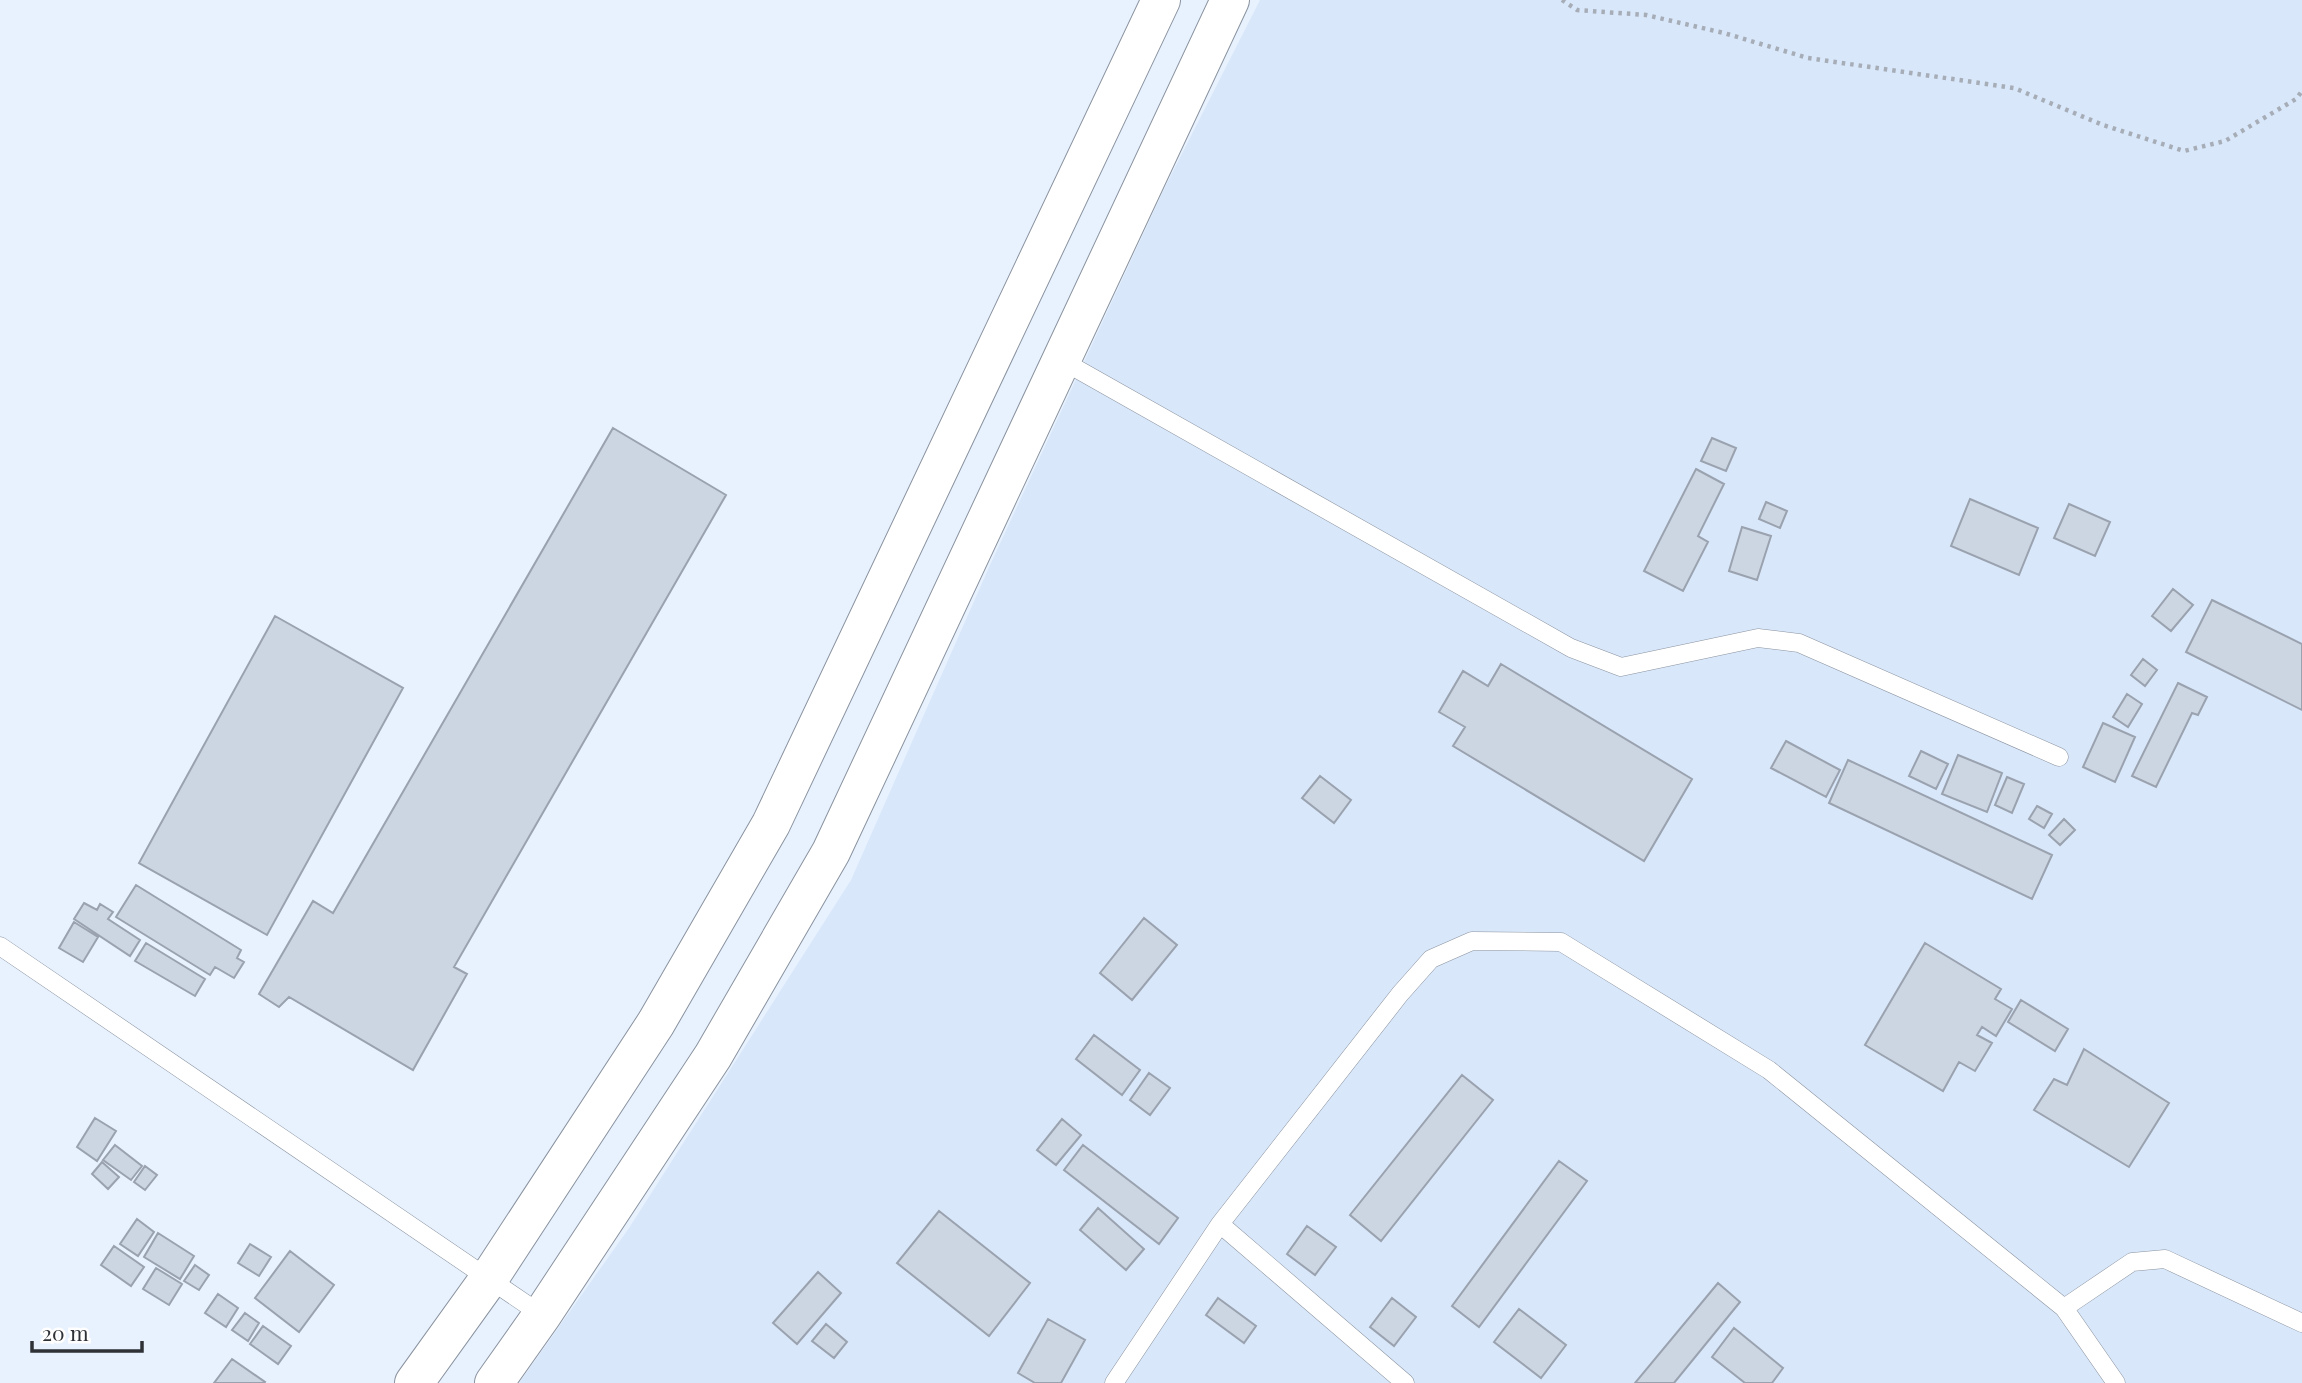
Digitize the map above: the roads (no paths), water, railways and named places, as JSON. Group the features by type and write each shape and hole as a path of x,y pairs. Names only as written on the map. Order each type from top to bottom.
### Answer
{"main road":[{"path":"414,1383 488,1280 656,1023 771,824 1161,0"},
{"path":"494,1383 713,1056 831,852 1230,0"}],"lane":[{"path":"1061,360 1571,648 1621,667 1758,638 1799,643 2059,757"},
{"path":"1114,1383 1220,1224 1431,959 1472,941 1561,942 1769,1070 2064,1308 2116,1383"},
{"path":"0,946 542,1315"},
{"path":"1220,1224 1405,1383"},
{"path":"2064,1308 2132,1262 2165,1259 2302,1324"}]}
